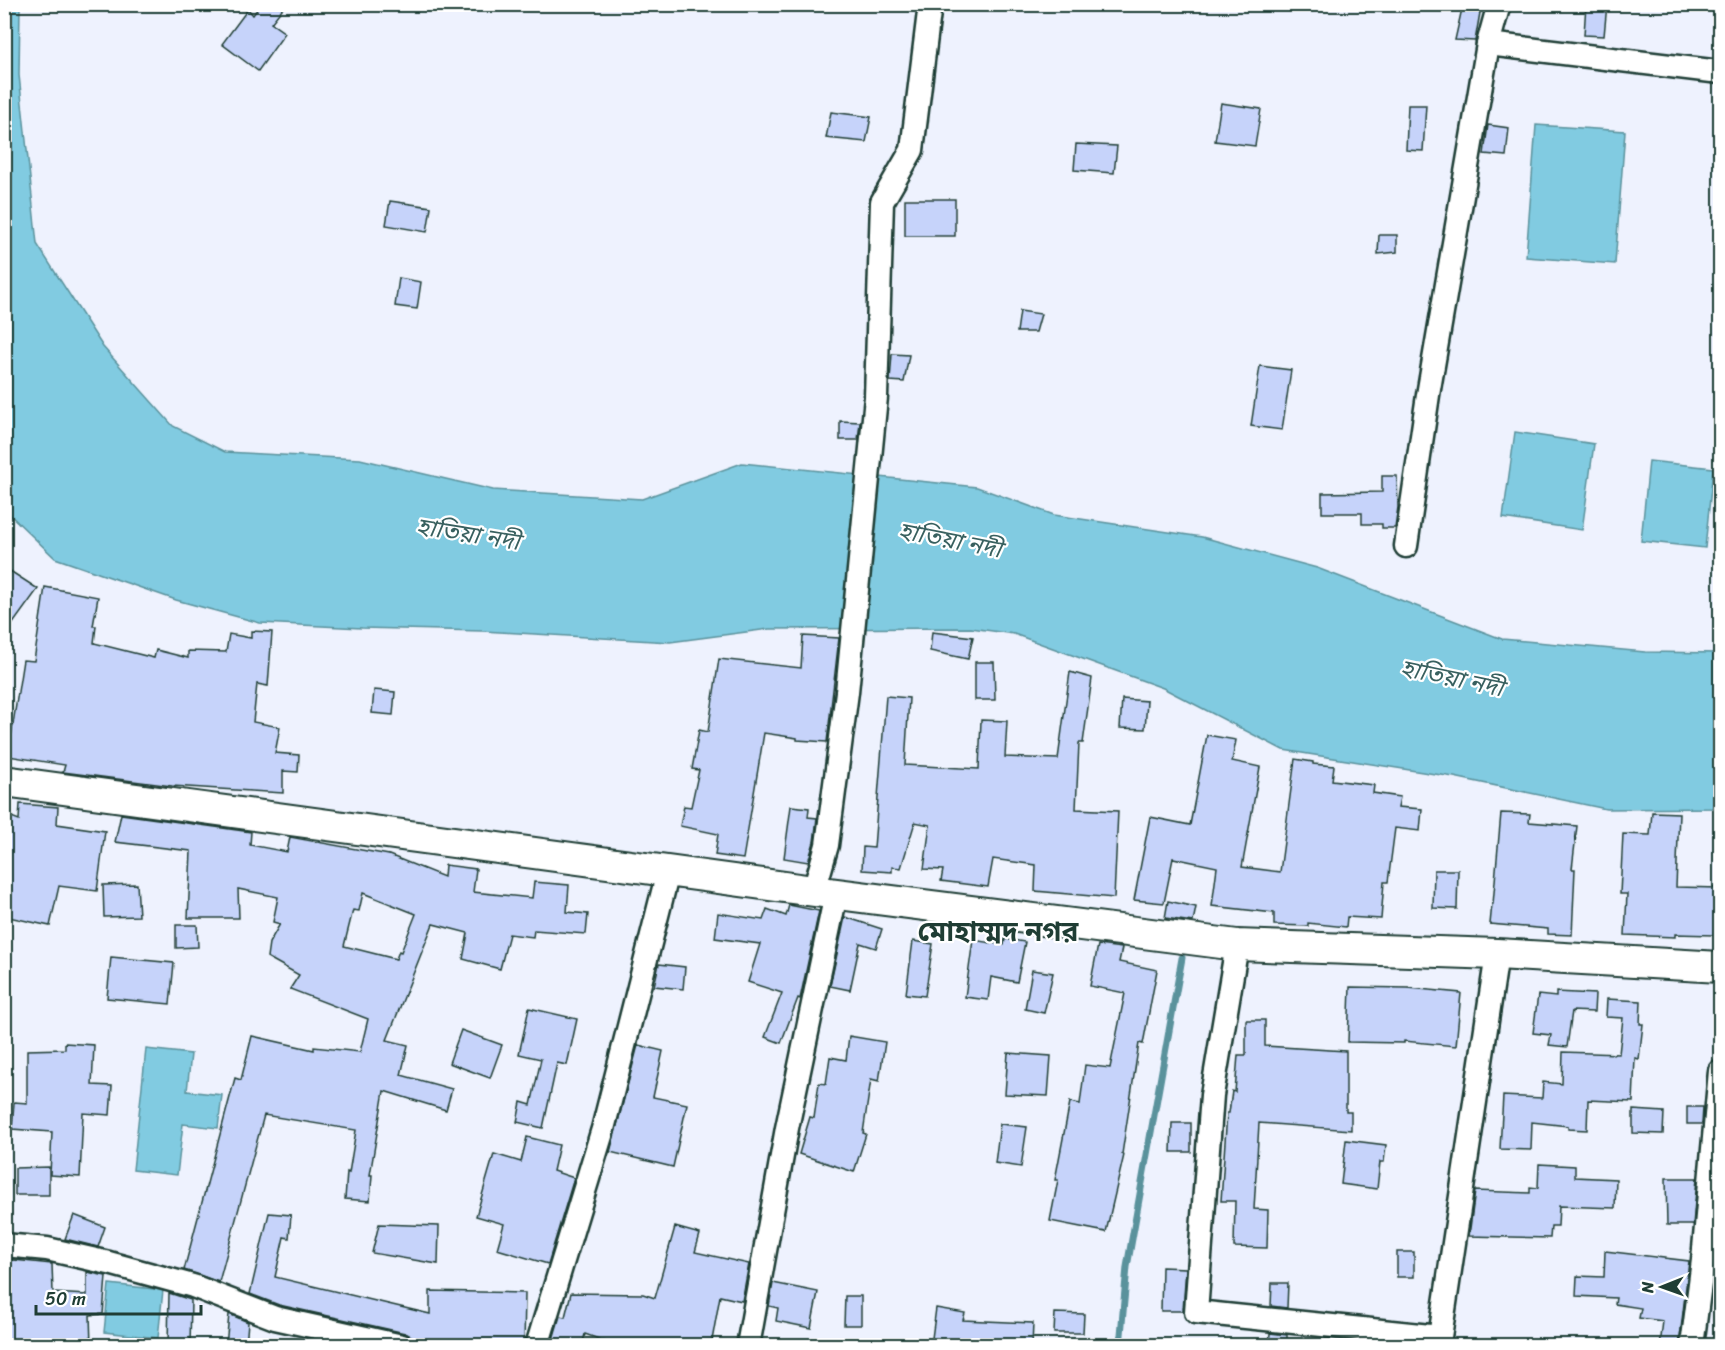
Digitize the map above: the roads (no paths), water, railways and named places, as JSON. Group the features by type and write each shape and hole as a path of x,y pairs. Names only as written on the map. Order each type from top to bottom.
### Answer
{"main road":[{"path":"4,781 825,893 1237,945 1497,954 1720,967"}],"street":[{"path":"748,1346 787,1128 825,893 827,845 847,692 876,397 882,202 912,150 930,4"},
{"path":"1406,546 1428,394 1488,45 1498,4"},
{"path":"1488,45 1720,72"},
{"path":"537,1346 603,1130 668,872"},
{"path":"1237,945 1212,1095 1196,1312 1440,1337 1497,954"},
{"path":"1692,1346 1703,1260 1720,1071"},
{"path":"4,1245 47,1249 109,1263 193,1286 275,1318 402,1346"}],"water":[{"name":"হাতিয়া নদী","path":"4,5 20,5 19,75 37,244 103,347 173,426 225,452 360,459 493,490 642,499 742,463 977,487 1054,515 1202,537 1317,568 1502,639 1645,652 1720,653 1720,808 1606,809 1454,777 1283,750 1163,688 1014,634 971,628 769,629 670,642 482,631 260,623 176,600 55,558 5,510"},
{"path":"1536,125 1625,131 1615,264 1526,257"},
{"path":"1515,432 1594,444 1582,530 1503,518"},
{"path":"1649,461 1713,468 1705,548 1641,541"},
{"path":"146,1049 191,1054 187,1091 222,1095 218,1128 183,1124 177,1175 133,1170"},
{"path":"109,1284 163,1290 158,1338 104,1332"}],"waterway":[{"path":"1120,1346 1127,1267 1182,958"}],"district":[{"name":"মোহাম্মদ নগর","path":"998,931"}]}
